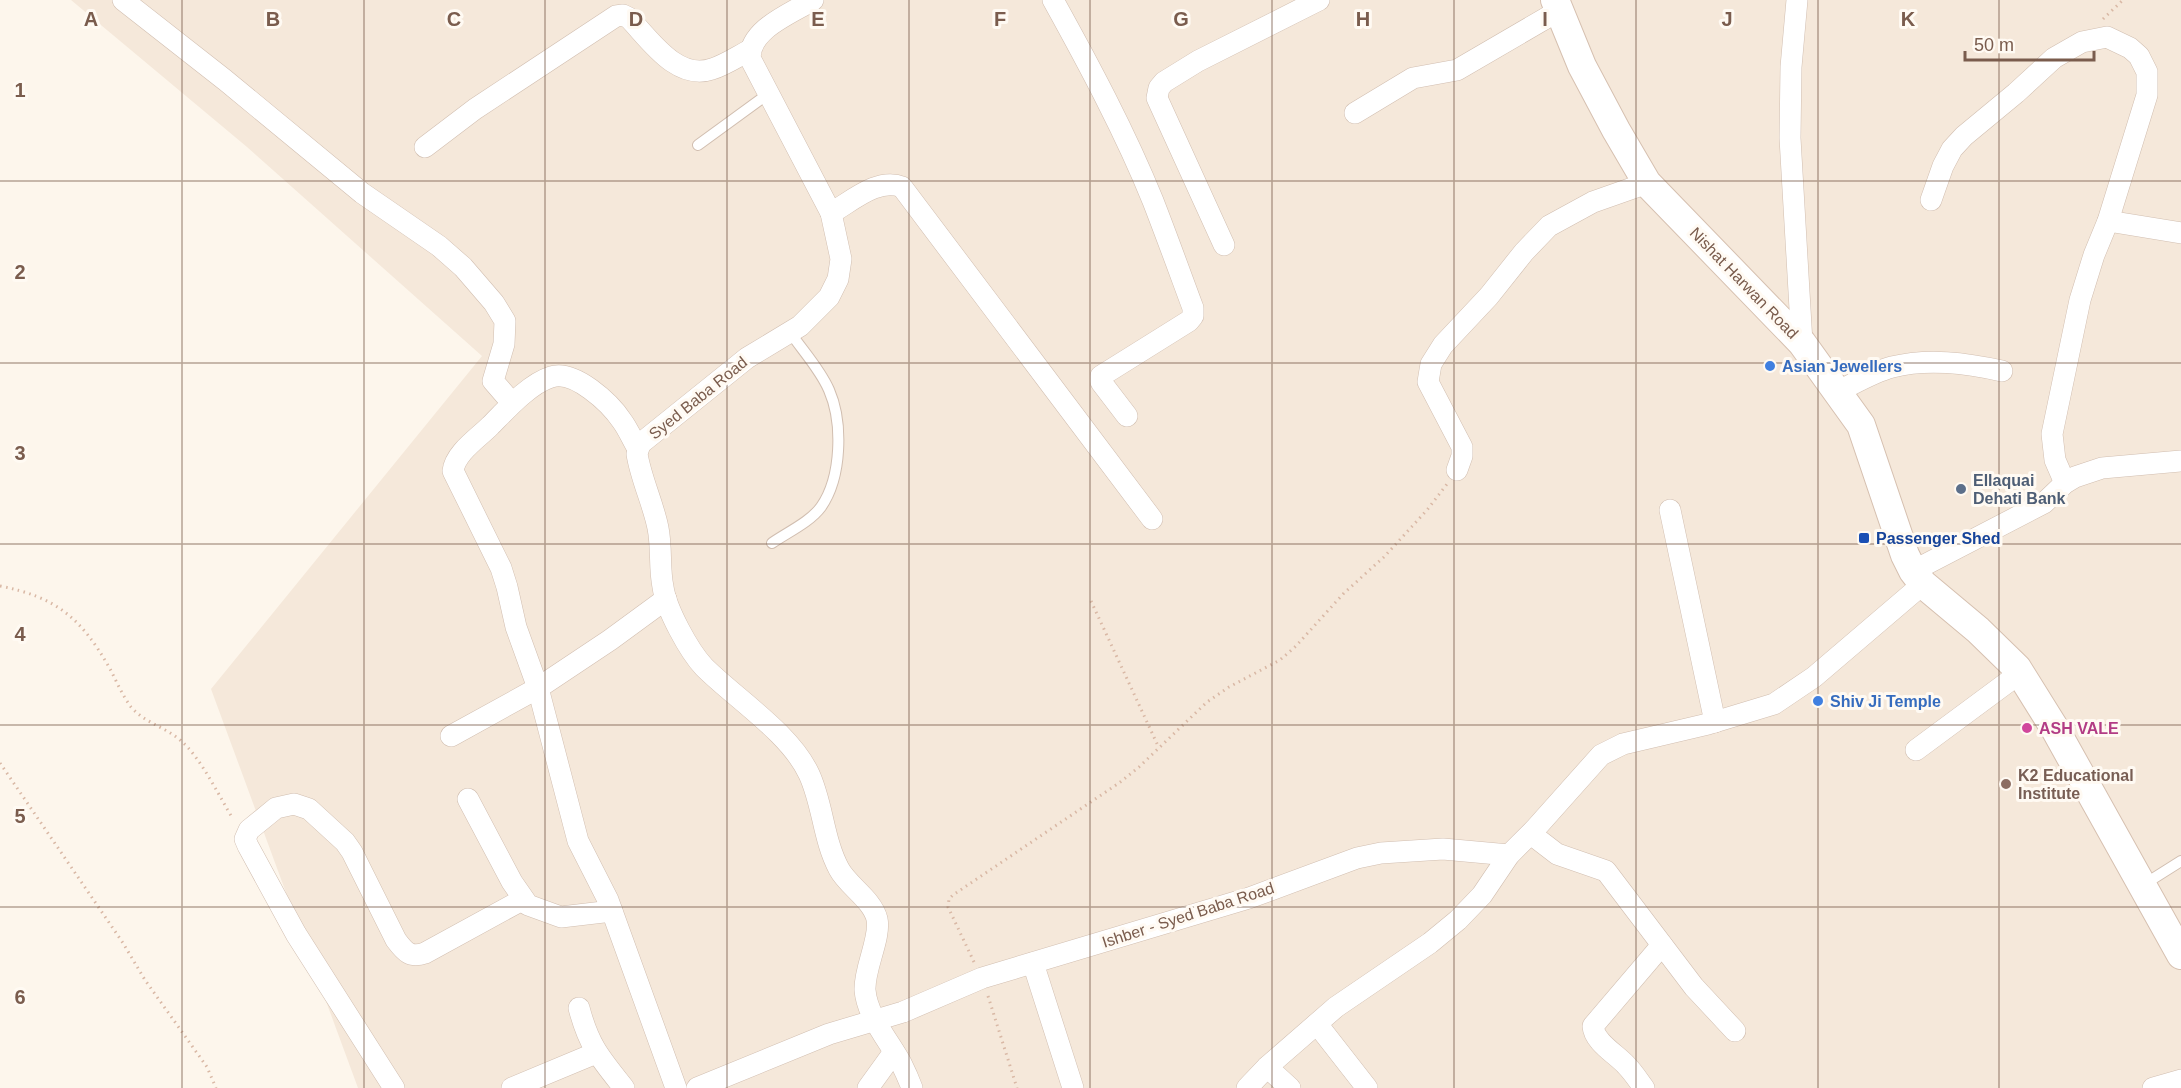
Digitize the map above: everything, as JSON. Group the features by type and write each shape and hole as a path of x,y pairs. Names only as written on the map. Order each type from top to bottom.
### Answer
{"main road":[{"name":"Nishat Harwan Road","path":"1558,5 1582,66 1647,183 1802,343 1862,425 1905,555 1918,578 1978,630 2020,673 2055,729 2181,955"}],"street":[{"path":"123,0 225,80 362,193 439,246 464,267 494,303 505,321 504,344 493,381 512,403"},
{"path":"425,147 475,109 616,16 623,15 628,18 664,56 689,71 712,69 750,50 752,42 762,31 813,0"},
{"path":"1053,0 1088,63 1123,135 1152,200 1193,308 1193,316 1189,321 1101,376 1101,382 1127,416"},
{"path":"1224,245 1157,98 1159,88 1164,82 1198,61 1319,0"},
{"path":"1797,0 1791,68 1790,138 1802,343"},
{"path":"1355,113 1413,78 1457,70 1558,5"},
{"path":"1931,200 1943,166 1952,149 2054,58 2082,42 2107,37 2130,48 2145,64 2148,81 2147,95 2108,222 2094,255 2080,300 2052,434 2055,460 2066,483"},
{"name":"Syed Baba Road","path":"750,50 750,58 831,213 841,260 838,279 829,297 800,326 747,358 646,439 638,449 638,462 658,529 666,599 695,656 777,733 808,771 819,800 830,848 837,866 873,910 877,920 877,932 869,959 865,990 867,1003 912,1088"},
{"path":"831,213 880,185 889,183 902,187 1152,519"},
{"path":"1457,470 1462,456 1462,447 1428,382 1431,364 1443,345 1489,296 1524,252 1550,226 1593,202 1647,183"},
{"path":"2108,222 2181,233"},
{"path":"1837,392 1891,367 1909,364 1973,364 2002,371"},
{"path":"638,449 621,420 609,406 578,381 567,376 549,377 512,403 458,458 453,471 501,568 516,627 538,688 578,840 612,911 676,1088"},
{"path":"1247,1088 1267,1066 1336,1007 1430,943 1458,920 1482,895 1509,855 1531,834 1590,765 1611,748 1753,711 1789,696 1822,671 1918,578 2044,503 2074,477 2102,468 2181,461"},
{"path":"1670,510 1715,722"},
{"path":"451,736 538,688 666,599"},
{"path":"1916,750 2020,673"},
{"path":"468,799 522,900 534,908 561,917 612,911"},
{"path":"394,1088 296,934 245,839 249,830 276,808 294,804 309,809 345,842 360,866 396,940 404,951 412,956 425,953 522,900"},
{"path":"1531,834 1557,854 1606,871 1694,987 1736,1032"},
{"name":"Ishber - Syed Baba Road","path":"697,1088 829,1034 903,1012 982,978 1249,898 1357,858 1381,853 1443,849 1509,855"},
{"path":"1644,1088 1627,1066 1597,1038 1593,1032 1593,1026 1662,945"},
{"path":"1033,963 1073,1088"},
{"path":"579,1008 585,1031 596,1053 624,1088"},
{"path":"1317,1024 1367,1088"},
{"path":"868,1088 894,1052"},
{"path":"512,1088 596,1053"},
{"path":"1267,1066 1290,1088"},
{"path":"2153,1088 2181,1080"}],"lane":[{"path":"698,145 768,94"},
{"path":"772,543 810,518 820,507 828,492 836,467 838,445 833,402 828,388 790,332"},
{"path":"2142,885 2181,861"}],"path":[{"path":"2107,37 2103,29 2103,19 2123,0"},
{"path":"949,899 1119,783 1207,702 1228,687 1280,660 1296,646 1344,593 1384,557 1427,510 1457,470"},
{"path":"0,586 28,592 46,600 64,611 80,625 93,640 130,706 141,717 169,732 191,751 245,839"},
{"path":"1091,601 1159,748"},
{"path":"0,763 123,942 145,980 207,1067 216,1088"}],"shaded area":[{"path":"71,0 2181,0 2181,1088 358,1088 211,689 482,356 247,147"}],"place":[{"name":"Asian Jewellers","path":"1770,366"},
{"name":"Ellaquai Dehati Bank","path":"1961,489"},
{"name":"Passenger Shed","path":"1864,538"},
{"name":"Shiv Ji Temple","path":"1818,701"},
{"name":"ASH VALE","path":"2027,728"},
{"name":"K2 Educational Institute","path":"2006,784"}]}
